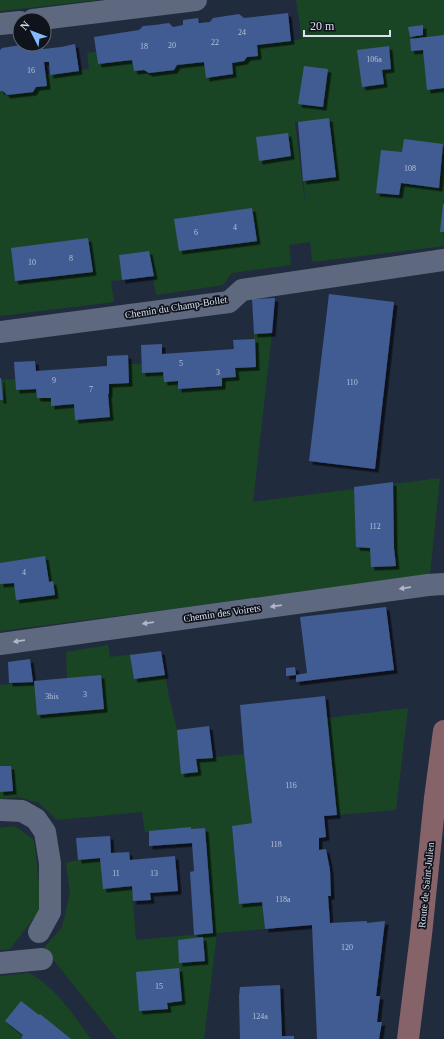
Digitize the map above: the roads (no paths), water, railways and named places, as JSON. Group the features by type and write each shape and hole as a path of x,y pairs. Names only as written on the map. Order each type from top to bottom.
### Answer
{"main road":[{"name":"Route de Saint-Julien","path":"408,1039 421,935 434,798 444,731"}],"street":[{"path":"52,18 196,0"},
{"path":"0,24 12,23"},
{"name":"Chemin du Champ-Bollet","path":"0,332 229,302 242,290 444,260"},
{"name":"Chemin des Voirets","path":"0,644 420,586 444,584"},
{"path":"0,810 22,811 36,819 45,832 50,863 50,912 39,932"},
{"path":"0,963 42,959"}]}
